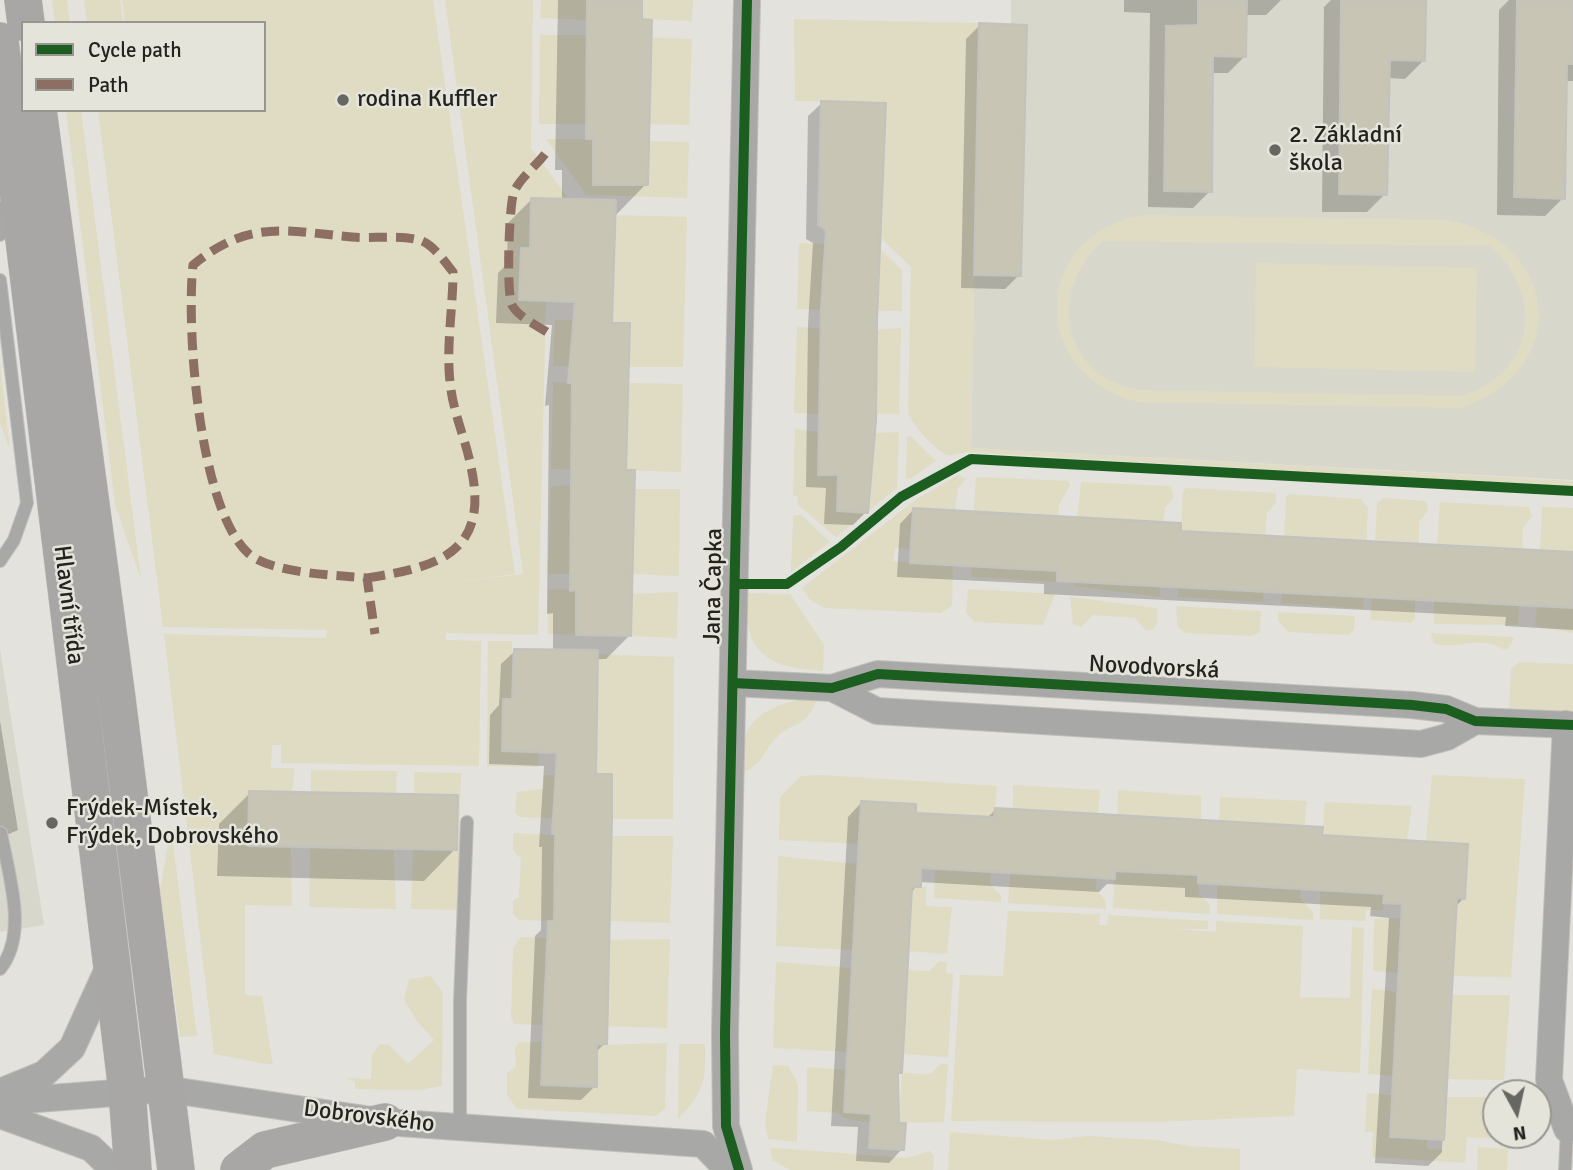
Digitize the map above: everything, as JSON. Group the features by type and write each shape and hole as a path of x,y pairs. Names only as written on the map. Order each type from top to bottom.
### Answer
{"main road":[{"path":"23,0 26,21"},
{"name":"Hlavní třída","path":"0,41 127,1091 133,1170"},
{"name":"Hlavní třída","path":"38,112 117,699 176,1170"},
{"path":"239,1170 265,1150 385,1122"}],"street":[{"name":"Jana Čapka","path":"739,1170 726,1126 725,1101 728,785 733,683 747,0"},
{"name":"Novodvorská","path":"733,683 832,688 878,674 1045,682 1412,705 1446,709 1475,721 1570,725"},
{"name":"Novodvorská","path":"832,688 877,711 1421,744 1447,737 1475,721"},
{"path":"1567,1129 1549,1080 1570,725"},
{"path":"0,1092 44,1074 72,1048 111,962"},
{"name":"Dobrovského","path":"0,1102 165,1089 385,1122 703,1144 729,1170"},
{"path":"0,1115 91,1148 114,1170"}],"lane":[{"path":"0,235 15,155"},
{"path":"0,280 27,503 14,540 0,561"},
{"path":"460,1126 460,1002 467,822"},
{"path":"0,969 13,942 15,918 1,834"},
{"path":"1565,1170 1567,1129"}],"shaded area":[{"path":"52,0 67,0 70,21 55,21"},
{"path":"84,0 120,0 123,21 87,21"},
{"path":"122,0 433,0 515,574 448,583 523,574 445,0 533,0 531,148 569,199 531,198 530,248 521,248 546,301 538,635 446,633 446,640 481,641 479,766 281,763 281,745 272,745 271,768 295,768 292,792 249,846 291,847 292,906 245,905 245,995 262,996 273,1065 214,1054 164,634 326,638 327,630 163,627 98,112 266,112 266,21 125,21"},
{"path":"541,0 587,0 586,20 540,18"},
{"path":"642,0 693,0 692,21 642,19"},
{"name":"2. Základní škola","path":"1011,0 1573,0 1573,480 971,448 979,23 1011,24"},
{"path":"794,19 979,23 971,448 1573,481 1573,487 966,452 949,455 938,450 914,424 908,413 911,267 880,237 862,226 882,226 885,103 795,101"},
{"path":"540,35 586,35 586,80 595,80 593,124 539,124"},
{"path":"642,37 692,39 689,125 648,124"},
{"path":"66,112 81,112 141,579 115,505"},
{"path":"546,139 593,139 593,185 647,185 648,141 689,142 687,198 586,195"},
{"path":"615,215 687,217 683,367 628,367 630,323 612,323"},
{"path":"1143,215 1448,220 1486,233 1514,254 1531,280 1539,309 1536,338 1522,366 1497,390 1461,408 1137,402 1101,386 1076,363 1061,335 1057,305 1063,275 1079,249 1106,228","holes":["1103,241 1489,246 1507,265 1519,286 1525,309 1524,331 1517,352 1504,371 1485,386 1460,396 1139,390 1113,382 1094,369 1080,353 1072,334 1069,315 1077,276 1088,257"]},
{"path":"799,243 877,246 902,270 902,311 797,309"},
{"path":"1256,263 1477,268 1475,372 1254,367"},
{"path":"555,320 573,320 573,367 553,366"},
{"path":"797,326 821,329 819,414 794,413"},
{"path":"901,328 899,414 875,414 877,330"},
{"path":"0,363 10,450 0,423"},
{"path":"553,382 572,383 570,470 551,469"},
{"path":"628,383 683,384 681,472 626,470"},
{"path":"795,429 819,432 819,474 838,475 837,511 863,512 875,433 899,432 897,488 836,537 797,504 798,496 793,496"},
{"path":"911,436 936,461 910,479 906,478 907,437"},
{"path":"958,475 966,479 958,488 955,511 913,508 909,549 895,548 893,561 953,566 952,606 941,613 824,608 809,599 802,588 918,498"},
{"path":"976,478 1068,481 1070,485 1059,505 1058,515 974,511"},
{"path":"1081,482 1171,486 1174,497 1165,508 1162,530 1120,519 1077,517"},
{"path":"570,485 570,530 578,530 576,574 548,574 551,486"},
{"path":"1187,488 1276,493 1276,502 1267,513 1265,536 1181,531 1183,490"},
{"path":"625,489 680,489 679,576 632,574"},
{"path":"1289,494 1361,499 1368,508 1363,609 1281,603 1282,593 1325,594 1328,539 1284,537 1286,496"},
{"path":"1384,498 1426,501 1428,510 1419,522 1419,544 1375,540 1377,503"},
{"path":"1440,502 1529,507 1532,516 1523,529 1522,549 1437,545"},
{"path":"1542,507 1573,508 1573,552 1540,550"},
{"path":"801,515 830,542 791,572 793,517"},
{"path":"972,567 1057,571 1056,582 971,577"},
{"path":"1075,572 1160,586 1160,597 1074,586"},
{"path":"1178,587 1264,591 1263,602 1178,597"},
{"path":"548,589 576,590 576,635 548,634"},
{"path":"968,589 1055,594 1043,625 974,622 966,612"},
{"path":"678,592 677,638 631,636 631,594"},
{"path":"746,593 790,594 824,645 823,671 786,666 762,653 749,630"},
{"path":"1070,597 1157,608 1158,621 1153,629 1146,631 1135,618 1093,615 1081,627 1073,624"},
{"path":"1372,597 1415,599 1415,619 1411,623 1370,620"},
{"path":"1434,600 1519,605 1518,625 1434,624"},
{"path":"1176,606 1261,611 1260,632 1252,636 1185,633 1178,627"},
{"path":"1537,606 1573,608 1573,633 1535,626"},
{"path":"1278,612 1355,616 1354,630 1348,635 1288,632 1278,620"},
{"path":"1431,633 1514,639 1507,650 1484,643 1439,645 1434,643"},
{"path":"488,641 512,641 512,699 503,700 501,751 539,752 538,767 487,766"},
{"path":"0,649 44,925 0,932"},
{"path":"560,653 674,657 673,819 611,819 612,774 595,774"},
{"path":"1519,662 1573,664 1573,712 1509,708 1511,669"},
{"path":"797,700 816,701 809,715 776,738 754,767 741,772 744,743 753,723 770,710"},
{"path":"311,770 397,771 396,794 311,792"},
{"path":"414,772 461,773 458,910 411,909 413,850 457,850 414,795"},
{"path":"544,775 555,775 556,818 519,817 515,812 517,792 544,789"},
{"path":"1432,775 1525,779 1511,977 1452,976 1457,898 1465,898 1468,844 1426,841"},
{"path":"801,776 997,786 994,817 916,813 916,804 861,801 859,844 779,840 780,797"},
{"path":"1013,785 1100,790 1098,815 1013,818"},
{"path":"1118,790 1201,796 1201,820 1117,815"},
{"path":"1220,797 1307,801 1303,834 1219,821"},
{"path":"1325,802 1412,806 1407,840 1322,835"},
{"path":"171,826 197,1036 180,1037 160,890"},
{"path":"513,833 555,835 554,921 519,920 513,914 513,901 519,897 521,859 513,850"},
{"path":"611,836 673,836 670,923 609,921"},
{"path":"310,848 394,850 396,909 309,907"},
{"path":"778,856 857,864 853,950 776,946"},
{"path":"1097,869 1096,889 1106,901 1106,909 1008,903 1010,873 1053,876"},
{"path":"935,870 991,872 990,884 1001,895 1001,902 934,898"},
{"path":"1115,871 1198,875 1199,894 1210,905 1210,914 1113,908"},
{"path":"1217,876 1259,879 1259,888 1301,890 1300,898 1313,912 1313,920 1217,914"},
{"path":"912,887 926,887 926,906 952,907 947,954 908,951"},
{"path":"1320,891 1384,894 1383,910 1366,910 1365,921 1320,919"},
{"path":"1008,911 1100,914 1099,925 1107,925 1108,915 1208,921 1208,929 1174,929 1216,932 1216,921 1303,926 1300,997 1350,998 1352,927 1364,928 1360,1073 1297,1069 1294,1116 1153,1122 951,1121 960,975 1003,976"},
{"path":"1402,918 1399,973 1373,971 1374,919"},
{"path":"521,937 553,938 552,980 544,981 542,1025 514,1024 511,1017 513,948"},
{"path":"670,939 667,1028 598,1026 608,940"},
{"path":"940,961 947,962 946,973 953,974 948,1057 902,1054 907,970 929,971"},
{"path":"776,962 852,968 848,1052 773,1048"},
{"path":"431,976 443,993 442,1086 418,1090 355,1089 355,1081 342,1078 371,1079 372,1055 380,1044 389,1045 408,1064 434,1040 416,1020 404,999 409,979"},
{"path":"1372,989 1398,992 1393,1076 1368,1074"},
{"path":"1451,995 1510,995 1504,1079 1448,1079"},
{"path":"520,1042 542,1042 541,1085 596,1087 597,1045 667,1043 665,1109 655,1116 517,1109 507,1094 507,1073 516,1067 515,1047"},
{"path":"679,1044 705,1044 705,1056 702,1085 693,1102 678,1119"},
{"path":"941,1064 948,1064 944,1122 870,1122 844,1117 838,1113 807,1111 807,1067 847,1070 845,1112 899,1116 902,1073 930,1074"},
{"path":"773,1065 788,1066 798,1084 797,1142 768,1139 765,1121"},
{"path":"1367,1093 1392,1095 1390,1137 1427,1140 1427,1149 1443,1150 1447,1097 1482,1097 1482,1138 1467,1137 1465,1163 1372,1157 1373,1132 1365,1132"},
{"path":"950,1132 1053,1140 1088,1136 1157,1140 1189,1146 1240,1149 1240,1170 948,1170"},
{"path":"1478,1147 1508,1149 1507,1170 1477,1170"},
{"path":"770,1149 907,1158 930,1151 934,1157 933,1170 790,1170 772,1160"}],"building":[{"path":"587,0 642,0 642,19 652,20 648,185 593,185 593,139 586,139"},
{"path":"1198,0 1247,0 1246,57 1213,56 1212,192 1164,191 1166,26 1198,25"},
{"path":"1341,0 1426,0 1425,61 1390,60 1387,195 1339,194"},
{"path":"1517,0 1573,0 1573,64 1567,64 1565,199 1514,197"},
{"path":"979,23 1027,25 1021,276 974,275"},
{"path":"821,101 886,103 877,320 876,421 868,513 837,511 838,475 818,475 821,309 826,230 818,225"},
{"path":"531,198 616,200 612,323 630,323 626,470 635,470 631,636 576,635 576,590 570,591 572,383 568,383 575,302 519,300 521,248 530,248"},
{"path":"913,508 1181,523 1181,531 1573,552 1573,608 1057,581 1057,571 910,563"},
{"path":"514,649 598,650 596,774 612,774 612,818 607,1044 597,1045 597,1087 541,1085 548,921 554,921 555,834 552,834 557,753 502,751 503,699 512,699"},
{"path":"249,791 458,795 457,850 248,846"},
{"path":"861,801 916,804 916,813 994,817 995,808 1014,809 1323,827 1322,835 1468,844 1465,899 1457,898 1444,1140 1390,1137 1402,904 1383,903 1384,894 1198,883 1198,875 1115,871 1115,879 921,868 921,887 912,887 902,1073 898,1073 899,1123 906,1123 904,1150 869,1148 871,1114 844,1112"}],"marked path":[{"path":"545,154 514,192 509,284 515,309 550,334"},
{"path":"367,578 393,574 436,561 453,551 465,537 473,519 475,496 471,467 449,375 453,272 431,247 414,239 287,231 251,234 232,240 193,265 191,294 194,372 207,459 218,498 231,530 248,553 258,560 305,572 367,578 375,634"}],"cycle path":[{"path":"739,1170 726,1126 725,1033 747,0"},
{"path":"735,584 787,584 841,547 901,497 971,459 1573,491"},
{"path":"733,683 832,688 878,674 1412,705 1446,709 1475,721 1573,725"}],"place":[{"name":"rodina Kuffler","path":"343,100"},
{"name":"2. Základní škola","path":"1275,150"},
{"name":"Frýdek-Místek, Frýdek, Dobrovského","path":"52,823"}]}
